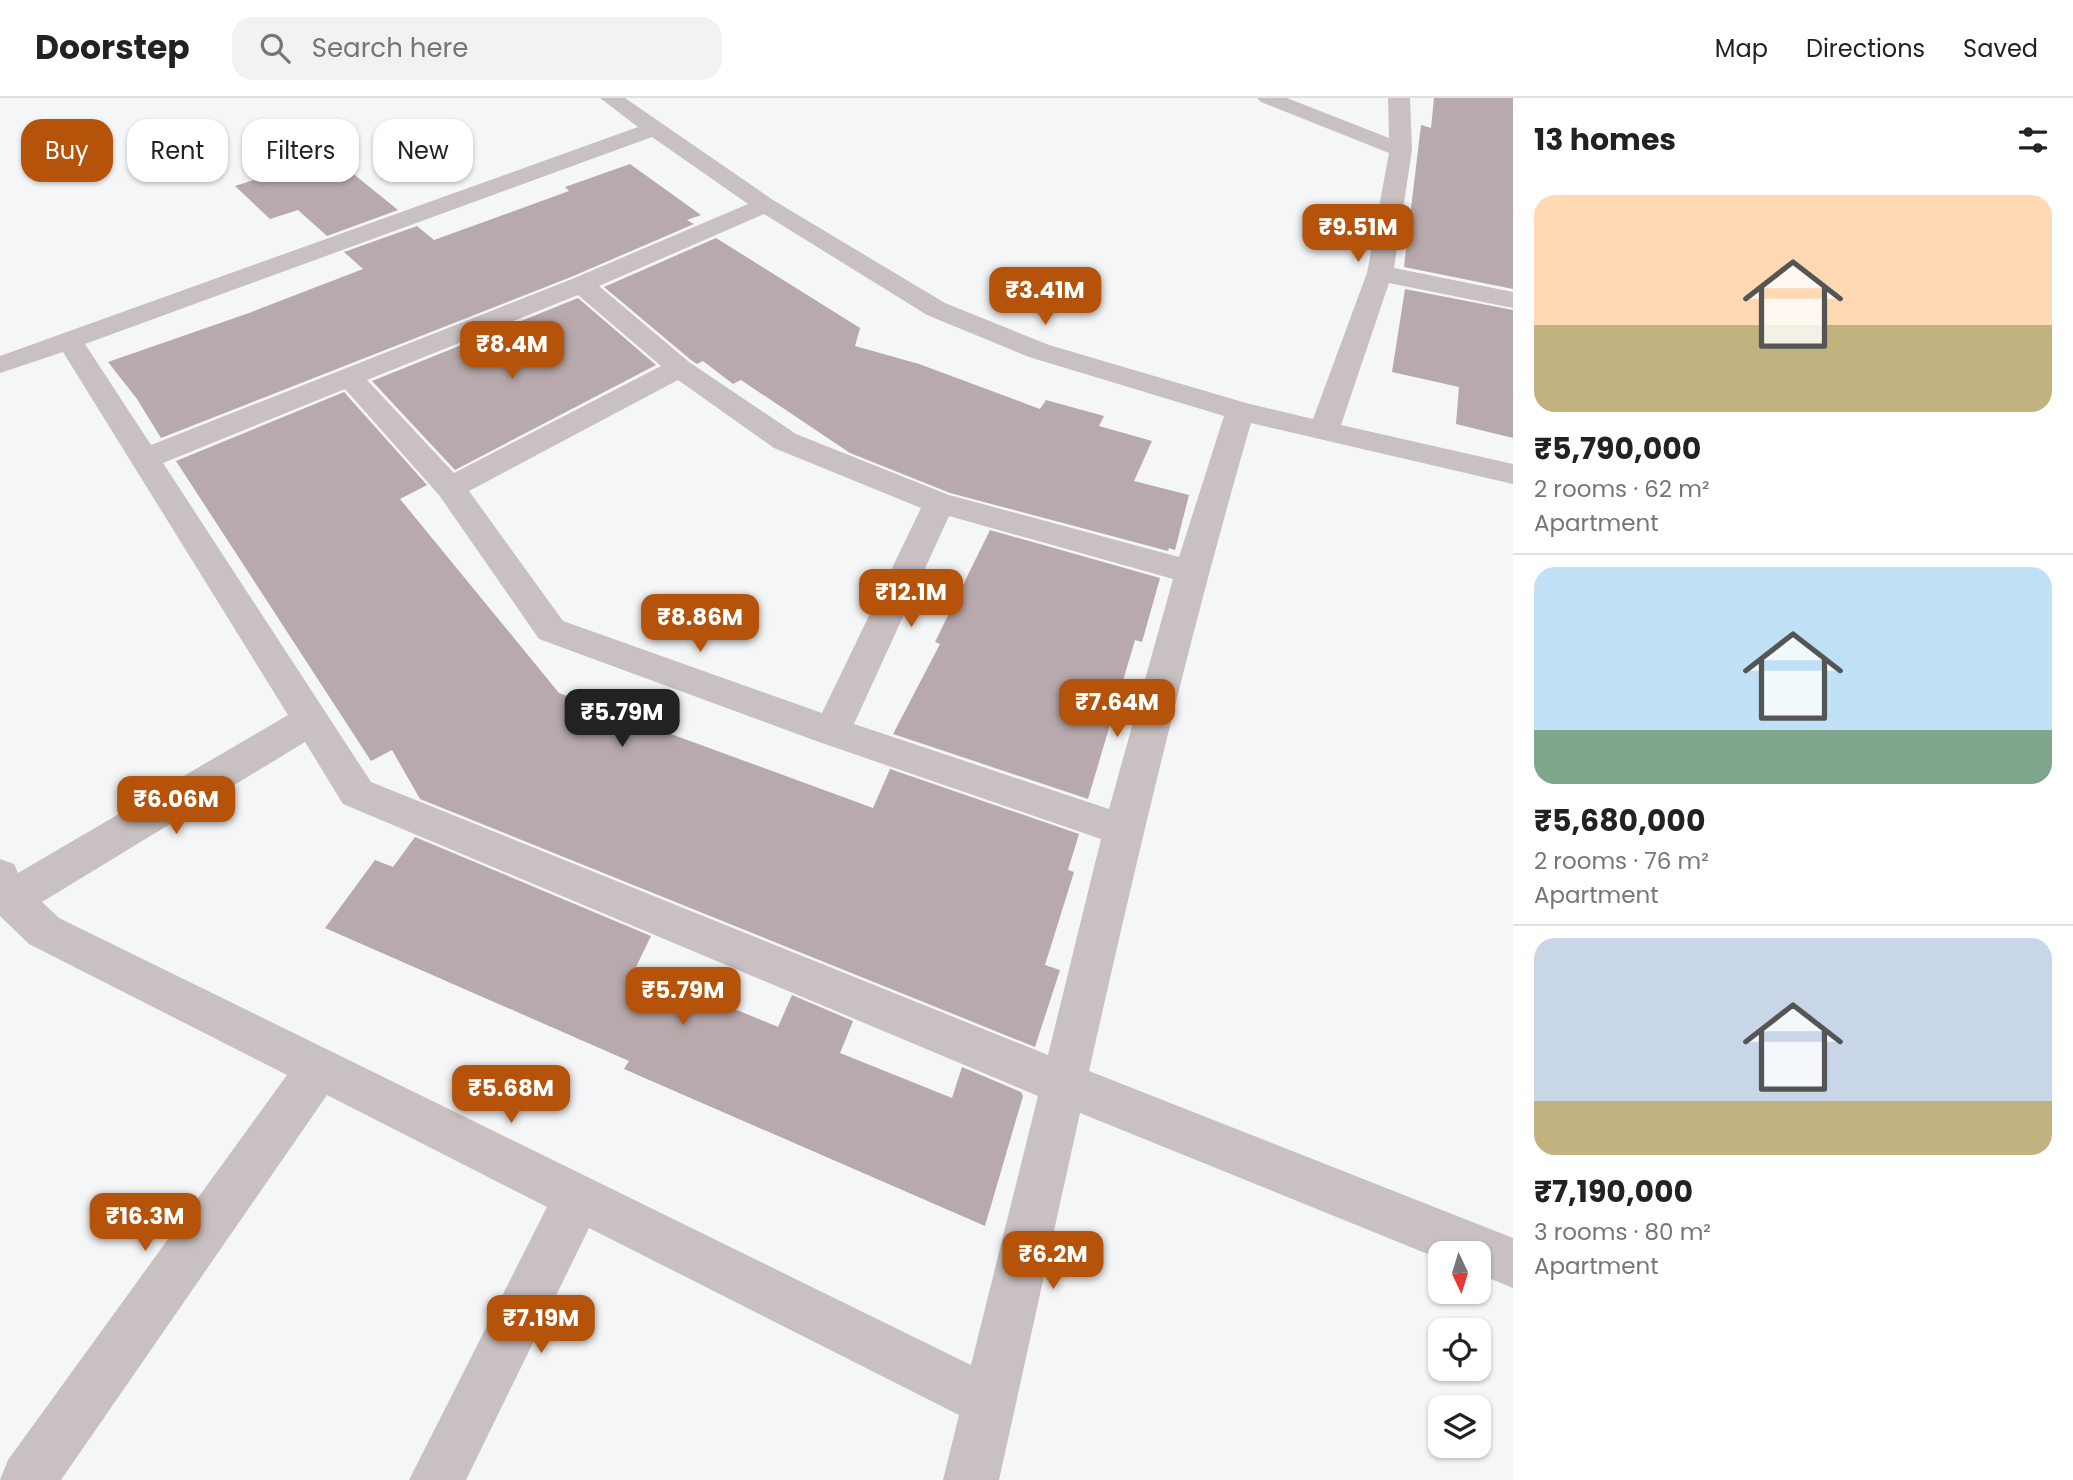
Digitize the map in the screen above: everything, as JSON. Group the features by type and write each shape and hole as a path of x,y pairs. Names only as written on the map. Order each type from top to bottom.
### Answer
{"street":[{"path":"611,98 765,205 936,309 1039,351 1240,411 1513,474"},
{"path":"1268,98 1401,150"},
{"path":"1324,430 1380,273 1401,150 1399,98"},
{"path":"0,365 656,128"},
{"path":"145,459 580,284 765,205"},
{"path":"1380,273 1513,300"},
{"path":"580,284 679,368 785,441 939,503 1191,572"},
{"path":"69,340 358,793 1066,1085 1513,1263"},
{"path":"450,488 679,368"},
{"path":"350,378 450,488 551,630 832,732 1123,830"},
{"path":"971,1480 1066,1085 1123,830 1191,572 1240,411"},
{"path":"832,732 939,503"},
{"path":"312,720 5,888 44,931 990,1402"},
{"path":"29,1480 320,1068"},
{"path":"438,1480 578,1196"}],"building":[{"path":"1434,98 1513,98 1513,289 1404,267 1421,125 1431,128"},
{"path":"630,164 701,215 687,220 694,224 571,277 161,438 137,399 108,362 249,313 363,269 344,252 417,226 434,240 569,191 565,187"},
{"path":"359,178 398,210 327,236 298,210 270,219 235,186 247,182 359,182"},
{"path":"716,238 860,328 855,346 919,364 1040,409 1046,400 1104,416 1099,426 1152,441 1134,481 1189,495 1175,550 1169,548 1168,551 950,493 850,453 741,380 733,384 703,361 697,364 691,360 604,287"},
{"path":"1405,289 1513,310 1513,438 1456,424 1459,387 1392,372"},
{"path":"578,298 656,365 455,470 372,381"},
{"path":"344,392 427,485 400,499 559,693 873,808 890,769 1079,834 1068,870 1074,872 1045,965 1060,970 1035,1047 420,799 392,750 371,761 176,461"},
{"path":"990,530 1160,578 1142,642 1135,640 1088,799 893,734 940,644 935,642"},
{"path":"415,837 651,936 636,967 655,976 778,1027 792,995 853,1021 840,1053 952,1098 962,1067 1021,1092 1023,1096 985,1226 624,1069 629,1061 325,928 375,860 393,867"}]}
